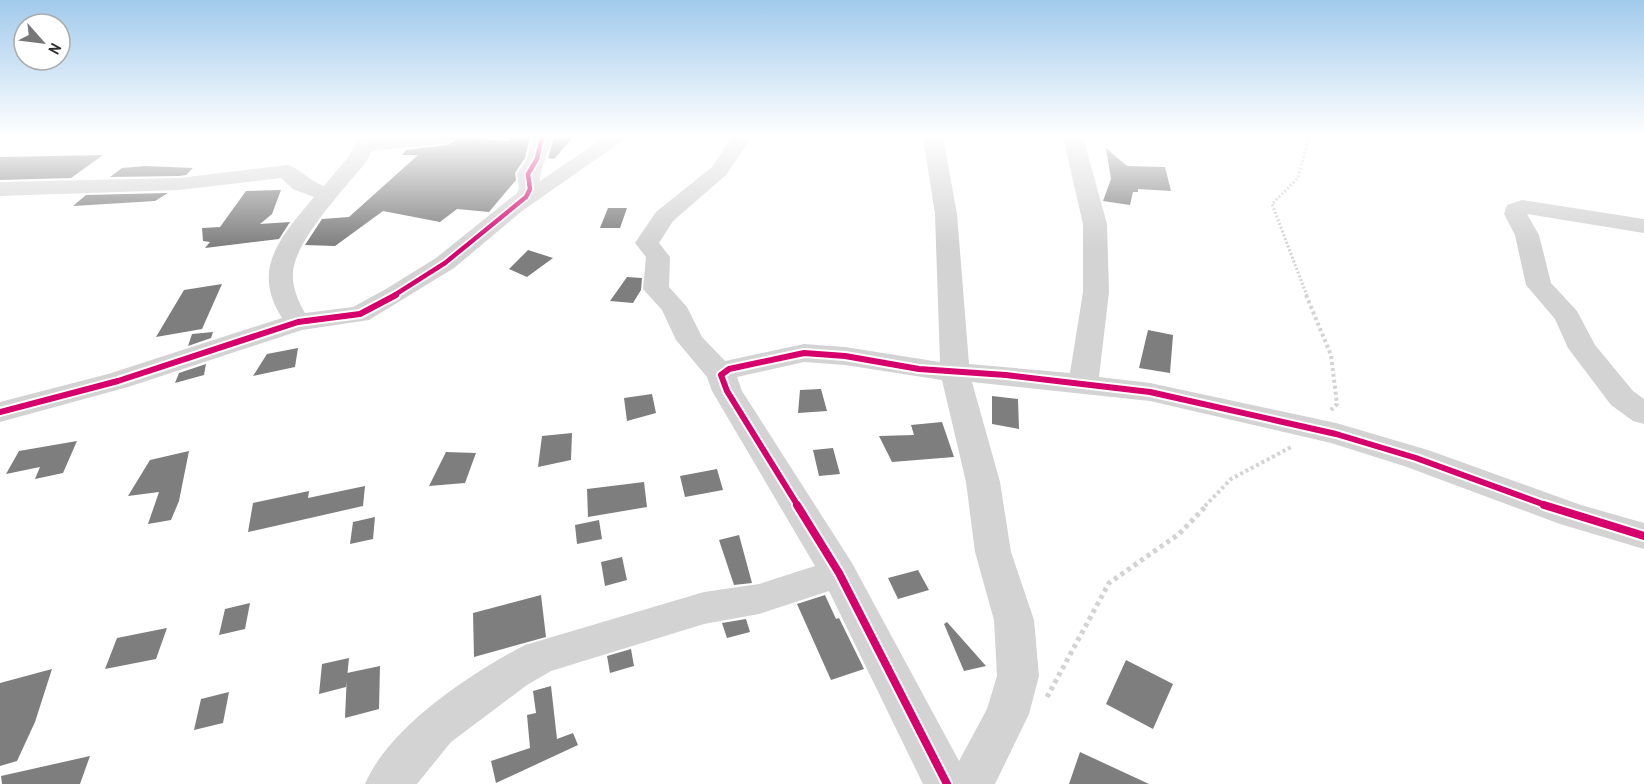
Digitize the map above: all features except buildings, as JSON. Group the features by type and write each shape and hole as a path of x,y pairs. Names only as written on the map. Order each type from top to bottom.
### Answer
{"street":[{"path":"0,189 179,184 265,174"},
{"path":"288,174 295,183 330,194"},
{"path":"298,322 286,306 279,269 302,228 346,174"},
{"path":"0,412 118,381 298,322 346,317 375,307 446,263 510,211 526,197 530,189 528,174"},
{"path":"510,211 568,174"},
{"path":"716,174 664,218 647,243 657,257 656,289 674,306 690,340 722,375 727,391 839,573 947,784"},
{"path":"939,174 946,214 955,371 983,482 993,552 1014,620 1018,676 1007,714 971,784"},
{"path":"1082,174 1095,224 1096,292 1083,385"},
{"path":"1644,226 1522,207 1515,210 1527,235 1539,285 1567,317 1582,348 1622,398 1644,414"},
{"path":"722,375 729,369 747,364 804,353 845,356 919,369 1150,392 1311,428 1416,458 1512,495 1644,536"},
{"path":"388,784 436,728 512,672 539,657 704,608 759,599 839,573"}],"path":[{"path":"1044,705 1109,583 1179,534 1231,479 1292,448 1337,404 1331,355 1284,242 1272,204 1298,178 1299,174"}],"cycle path":[{"path":"0,412 118,381 298,322 360,314 445,263 526,197 530,189 528,174"},
{"path":"947,784 839,573 727,391 721,375 729,369 804,353 845,356 919,369 1006,375 1150,392 1336,434 1416,458 1572,515 1644,536"}]}
